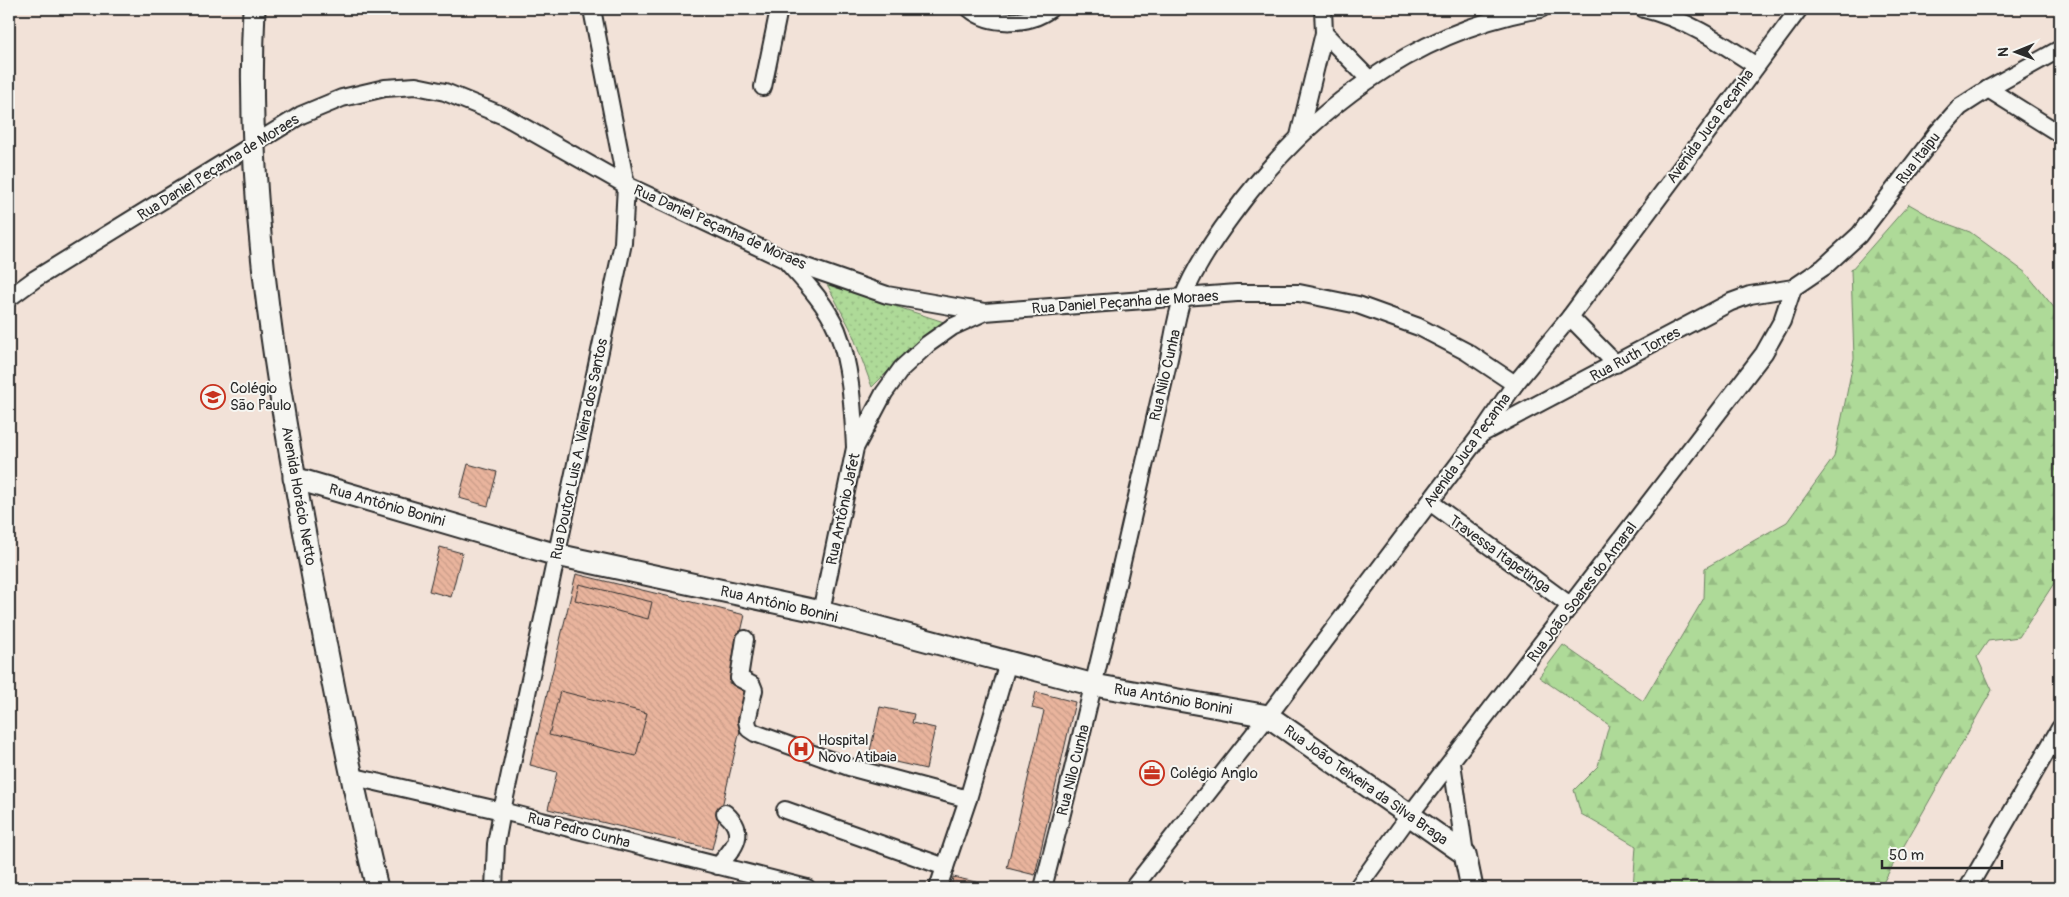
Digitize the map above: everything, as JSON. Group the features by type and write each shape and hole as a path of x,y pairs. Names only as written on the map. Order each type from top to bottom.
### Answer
{"main road":[{"name":"Avenida Horácio Netto","path":"254,9 251,60 253,146 265,294 294,478 350,776 377,888"},
{"name":"Rua Antônio Bonini","path":"294,478 556,555 821,612 1094,685 1268,716"},
{"name":"Rua João Teixeira da Silva Braga","path":"1268,716 1465,854"},
{"path":"1465,854 1472,888"}],"street":[{"name":"Rua Doutor Luis A. Vieira dos Santos","path":"494,888 496,844 502,811 623,243 626,184 592,9"},
{"path":"763,87 779,9"},
{"path":"970,9 996,20 1021,21 1050,9"},
{"path":"1299,136 1324,33 1323,9"},
{"name":"Rua Nilo Cunha","path":"1043,888 1094,685 1183,298 1214,240 1251,189 1299,136 1369,79 1393,63 1440,39 1482,22 1541,9"},
{"path":"1644,9 1667,14 1710,35 1755,65"},
{"name":"Avenida Juca Peçanha","path":"1133,888 1268,716 1481,434 1515,384 1570,317 1798,9"},
{"path":"1324,33 1369,79"},
{"name":"Rua Itaipu","path":"1793,288 1824,266 1859,235 1937,133 1960,108 1988,89 2060,49"},
{"name":"Rua Daniel Peçanha de Moraes","path":"9,298 35,279 301,116 342,98 385,88 416,86 445,92 504,116 626,184 786,260 887,295 986,312 1183,298 1237,292 1299,293 1358,305 1419,327 1467,352 1515,384"},
{"path":"1988,89 2060,134"},
{"path":"786,260 816,294 837,330 852,393 855,448"},
{"name":"Rua Ruth Torres","path":"1481,434 1731,302 1750,295 1793,288"},
{"name":"Rua João Soares do Amaral","path":"1357,888 1409,816 1452,763 1764,353 1782,320 1793,288"},
{"name":"Rua Antônio Jafet","path":"821,612 855,448 884,393 902,368 928,344 952,327 986,312"},
{"path":"1570,317 1616,364"},
{"path":"852,393 868,400 876,399 884,393"},
{"name":"Travessa Itapetinga","path":"1430,502 1571,606"},
{"path":"745,639 739,678 752,685 754,690 747,721 749,729 849,767 968,799"},
{"path":"938,888 968,799 1008,662"},
{"path":"1968,888 2060,728"},
{"path":"1452,763 1465,854"},
{"name":"Rua Pedro Cunha","path":"350,776 502,811 807,888"},
{"path":"785,810 945,867"},
{"path":"718,866 731,851 737,839 738,828 734,820 725,813"}],"green space":[{"path":"988,9 1030,9 1005,13"},
{"path":"1909,204 1937,220 1970,232 2026,273 2060,315 2060,574 2019,637 1988,641 1977,657 1992,690 1880,888 1633,888 1636,846 1581,814 1574,790 1598,766 1609,725 1539,677 1563,645 1643,701 1704,598 1705,568 1787,522 1834,457 1854,358 1851,270"},
{"path":"827,284 944,322 899,360 872,387 851,330"}],"building":[{"path":"468,464 497,472 488,506 459,498"},
{"path":"440,547 462,553 451,597 429,591"},
{"path":"576,574 745,615 729,683 750,688 712,849 548,809 557,772 530,765"},
{"path":"579,584 652,602 648,619 575,600"},
{"path":"560,691 647,713 636,756 549,735"},
{"path":"1036,692 1075,702 1035,875 1007,868 1044,711 1032,708"},
{"path":"880,707 914,714 912,723 935,728 926,769 869,756"},
{"path":"953,877 994,886 994,888 951,888"}],"place":[{"name":"Colégio São Paulo","path":"213,397"},
{"name":"Hospital Novo Atibaia","path":"801,749"},
{"name":"Colégio Anglo","path":"1152,773"}]}
